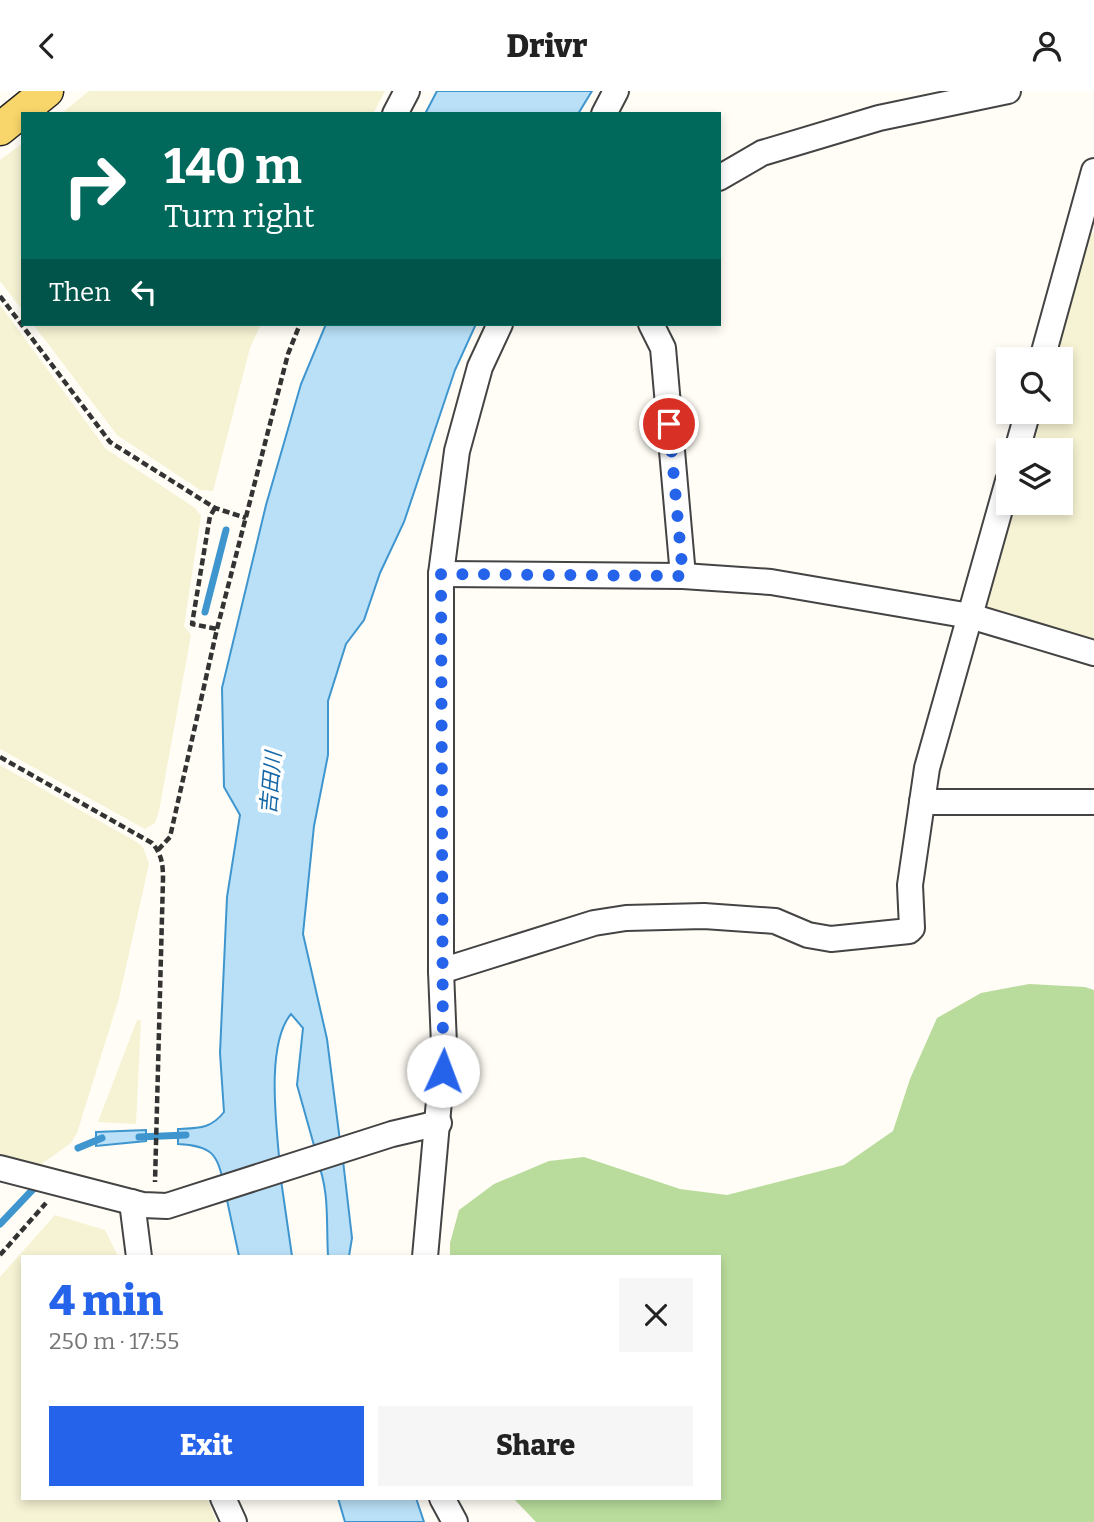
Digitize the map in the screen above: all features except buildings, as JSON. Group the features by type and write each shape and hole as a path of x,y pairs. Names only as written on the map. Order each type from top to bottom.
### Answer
{"main road":[{"path":"0,129 47,91"}],"street":[{"path":"396,112 407,91"},
{"path":"605,112 616,91"},
{"path":"721,177 762,153 879,118 1008,91"},
{"path":"1045,347 1094,171"},
{"path":"425,1255 444,1045 441,971 441,574 457,451 480,367 499,326"},
{"path":"652,326 663,348 683,576"},
{"path":"441,971 583,926 626,918 704,916 775,921 808,935 831,939 909,932 912,928 910,885 934,743 998,515"},
{"path":"441,574 683,576 771,582 970,616 1094,653"},
{"path":"922,802 1094,801"},
{"path":"0,1168 148,1204 439,1123"},
{"path":"139,1255 148,1204"},
{"path":"224,1500 234,1522"},
{"path":"443,1500 456,1522"}],"path":[{"path":"0,296 21,324"},
{"path":"23,326 110,442 215,508 247,518"},
{"path":"158,850 170,837 217,629 288,354 299,326"},
{"path":"215,508 209,516 192,624 217,629"},
{"path":"0,757 152,843 163,864 157,1140 154,1190 148,1204"},
{"path":"0,1255 49,1180"}],"shaded area":[{"path":"89,91 385,91 374,112 63,112"},
{"path":"21,144 21,308 0,281 0,160"},
{"path":"1091,233 1094,233 1094,642 987,613 983,606 1008,515 1073,515 1073,438 1030,438 1034,424 1073,424 1073,347 1057,347"},
{"path":"0,305 106,449 195,508 201,516 184,626 191,635 159,811 155,823 145,829 0,749"},
{"path":"35,326 260,326 250,348 213,491 200,490 117,435"},
{"path":"0,765 135,841 143,847 149,864 119,998 77,1133 71,1143 40,1165 0,1155"},
{"path":"137,1020 141,1020 136,1124 98,1122"},
{"path":"55,1215 105,1230 118,1255 21,1255 21,1500 208,1500 217,1522 0,1522 0,1277"}],"green space":[{"path":"1029,984 1085,987 1094,990 1094,1522 536,1522 515,1500 721,1500 721,1255 450,1255 450,1243 459,1210 494,1184 549,1161 584,1157 680,1189 727,1195 844,1165 893,1131 910,1079 937,1018 981,993"}],"water":[{"path":"437,91 592,91 579,112 426,112"},
{"name":"吉田川","path":"325,326 475,326 455,370 404,522 380,573 364,620 346,644 328,701 328,755 314,826 303,934 327,1039 341,1149 317,1156 297,1085 303,1028 291,1014 283,1028 275,1066 275,1110 280,1168 224,1185 211,1153 198,1147 178,1144 178,1129 209,1125 224,1112 220,1053 227,897 240,815 224,787 222,688 266,505 301,384"},
{"path":"146,1130 146,1141 96,1146 96,1132"},
{"path":"342,1152 352,1238 349,1255 328,1255 326,1196 317,1160"},
{"path":"280,1173 292,1255 239,1255 225,1191"},
{"path":"339,1500 417,1500 424,1522 345,1522"}],"waterway":[{"path":"205,612 226,530"},
{"path":"139,1137 186,1135"},
{"path":"78,1148 102,1138"},
{"path":"0,1224 38,1184"}],"route":[{"path":"443,1071 441,574 683,576 669,424"}]}
